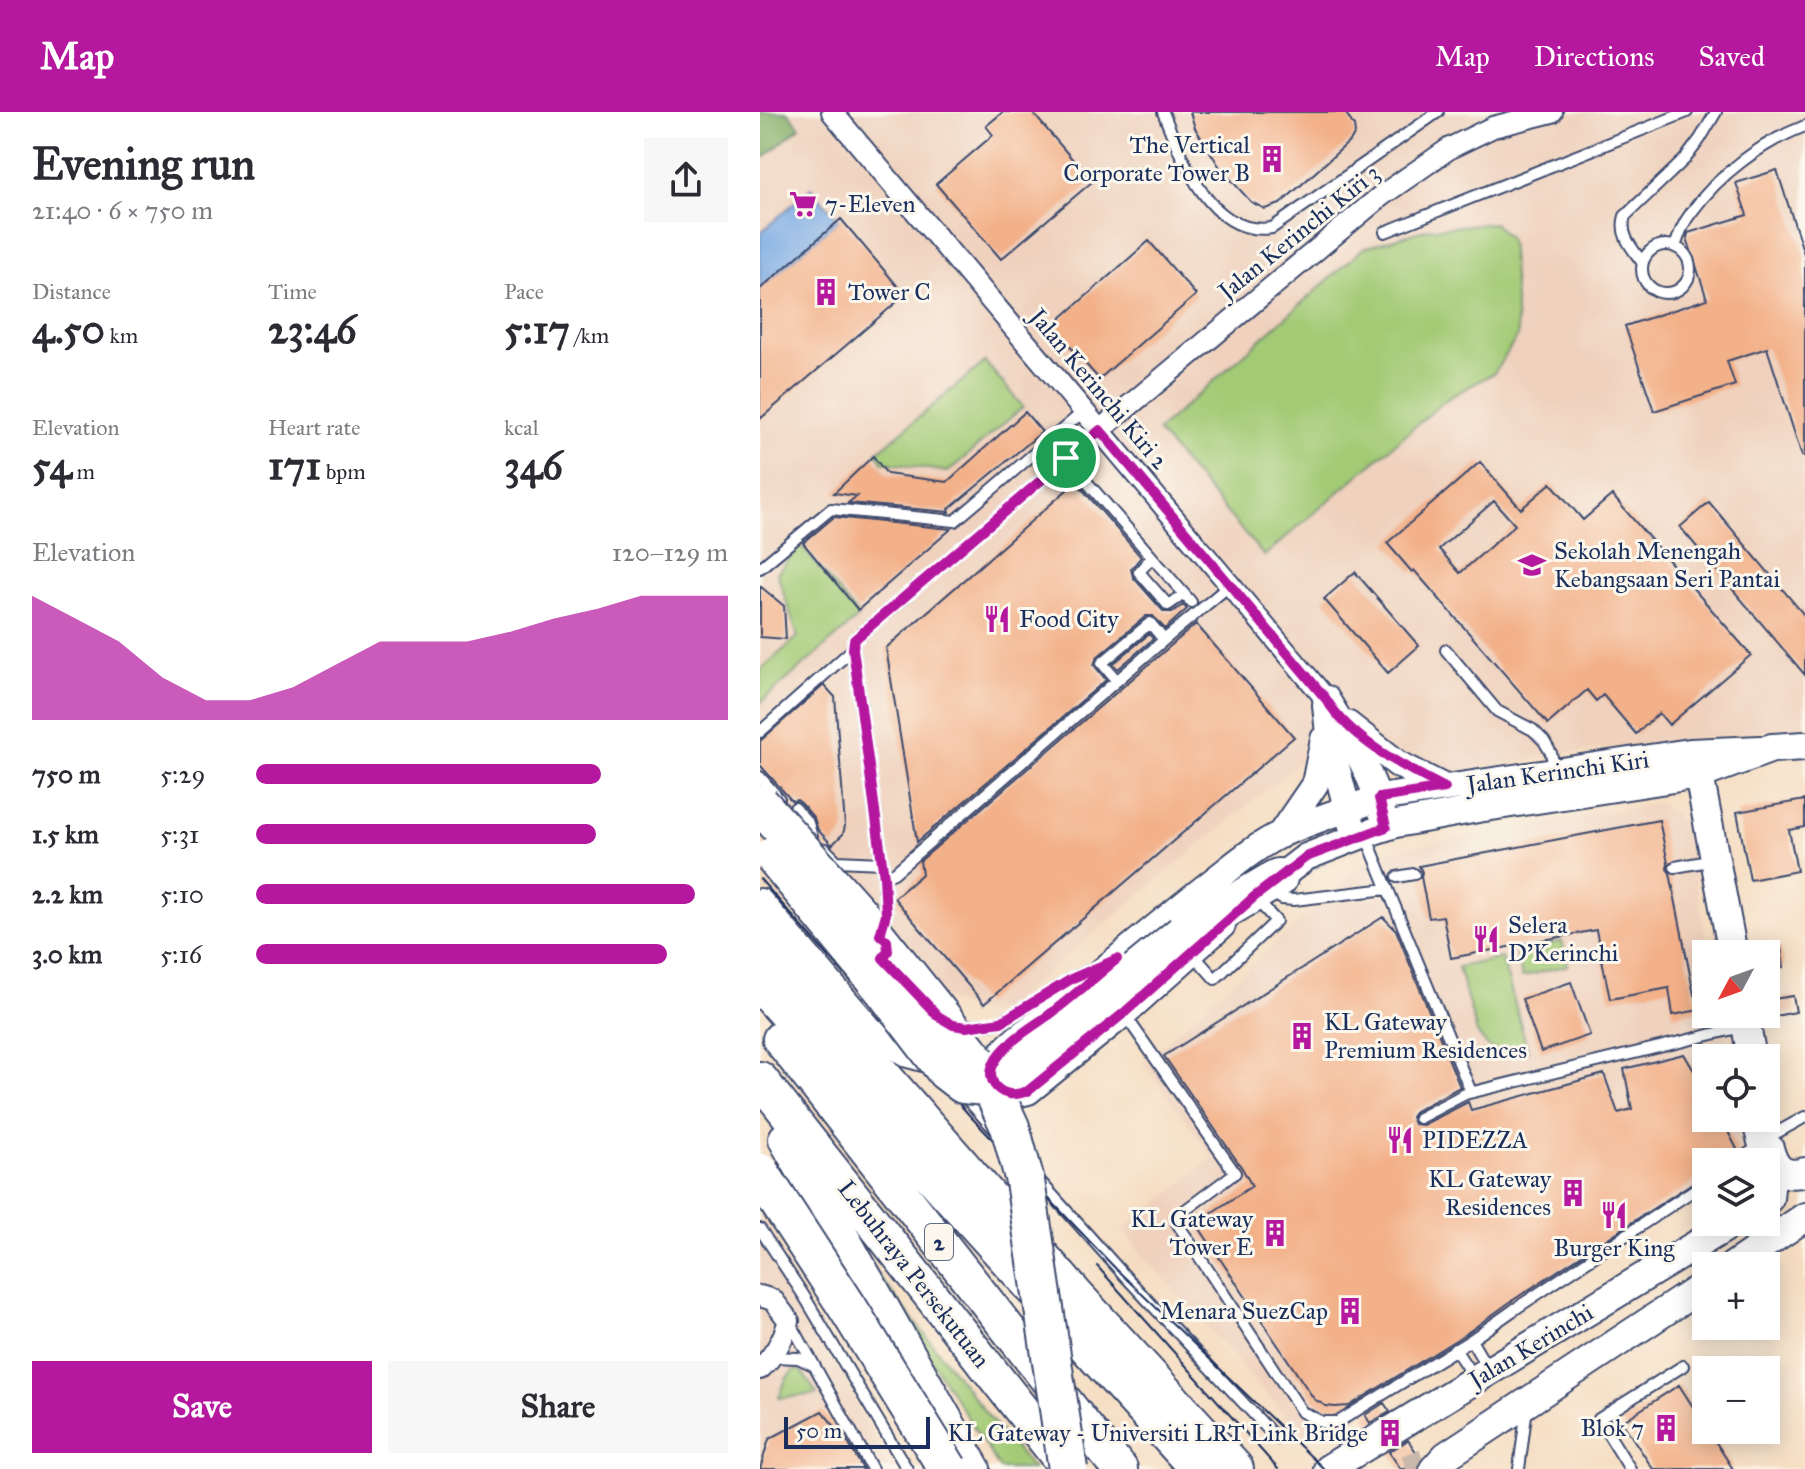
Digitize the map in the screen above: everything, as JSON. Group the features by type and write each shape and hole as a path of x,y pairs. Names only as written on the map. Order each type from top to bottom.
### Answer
{"highway":[{"path":"777,806 983,1069 1010,1127 1025,1181 1068,1469"},
{"path":"765,845 946,1071 963,1084 986,1086 1013,1073 1265,888"},
{"path":"760,937 1084,1307 1232,1469"},
{"path":"760,985 884,1126 1197,1469"},
{"name":"Lebuhraya Persekutuan","path":"760,1014 1120,1469"},
{"name":"Lebuhraya Persekutuan","path":"760,1079 1068,1469"},
{"path":"760,1093 973,1469"},
{"path":"760,1173 948,1469"},
{"path":"1168,1437 1209,1461 1232,1469"}],"main road":[{"name":"Jalan Kerinchi Kiri","path":"1699,775 1772,748 1805,746"},
{"path":"1699,775 1731,940"},
{"path":"1760,1134 1779,1169 1792,1174 1805,1172"},
{"path":"1754,1252 1805,1217"},
{"name":"Jalan Kerinchi","path":"1328,1469 1711,1236"},
{"name":"Jalan Kerinchi","path":"1435,1463 1692,1293"}],"street":[{"name":"Jalan Kerinchi Kiri 2","path":"832,112 1230,585 1330,711"},
{"name":"Jalan Kerinchi Kiri 3","path":"1100,430 1293,264 1461,139 1493,127 1552,112"},
{"path":"1330,711 1398,764 1445,788"},
{"path":"1330,711 1367,771 1379,798 1369,833"},
{"path":"1330,711 1330,744 1347,810 1369,833"},
{"path":"1187,944 1124,1013 1028,1091 1010,1094 1000,1091 991,1072 1009,1044 1246,856 1280,835 1315,784 1330,711"},
{"name":"Jalan Kerinchi Kiri","path":"1280,835 1379,798 1690,752 1772,748"},
{"name":"Jalan Kerinchi Kiri","path":"1265,888 1306,857 1369,833 1429,817 1699,775"},
{"path":"760,902 871,1031 908,1054 929,1059 967,1057 1009,1044"},
{"path":"1028,1091 1017,1123 1014,1147 1025,1206 1084,1307"},
{"path":"760,1296 773,1300 789,1321 783,1340 766,1363"}],"lane":[{"path":"1163,112 1174,142 1205,197 1233,223 1260,231 1272,228 1438,112"},
{"path":"1385,232 1687,112"},
{"path":"1642,262 1625,235 1625,216 1685,159 1716,112"},
{"path":"1675,247 1690,214 1729,172 1778,136 1805,126"},
{"path":"1675,247 1687,257 1690,273 1683,287 1668,294 1653,290 1643,278 1642,262 1651,249 1675,247"},
{"path":"760,568 831,509 955,521 1084,411"},
{"path":"880,935 886,914 884,877 854,640 1100,430"},
{"path":"1066,458 1152,557 1187,598 1168,605 1139,572 1152,557"},
{"path":"884,877 894,873 1230,585"},
{"path":"1117,681 1102,663 1150,623 1164,640"},
{"path":"760,732 853,649"},
{"path":"1446,650 1497,711 1533,730 1544,741 1551,753 1555,773"},
{"path":"760,777 837,861 882,863"},
{"path":"777,806 808,823 812,837"},
{"path":"1369,833 1401,932 1471,1092"},
{"path":"765,845 815,900 851,930"},
{"path":"1675,867 1717,860"},
{"path":"1397,877 1414,874"},
{"path":"1265,888 1282,899 1294,900 1387,889"},
{"path":"1187,944 1215,979 1276,921 1265,888"},
{"path":"879,960 888,951 887,941 873,934 863,941 862,954 870,960 879,960 938,1016 953,1025 966,1027 1001,1022 1073,978 1117,959"},
{"path":"867,987 1004,1141"},
{"path":"1124,1013 1238,1170 1184,1211 1177,1223 1302,1412 1322,1422 1338,1422 1471,1340 1692,1191"},
{"path":"1419,1118 1471,1092 1706,1028"},
{"path":"1760,1134 1805,1117"},
{"path":"1026,1165 1277,1439"},
{"path":"760,1190 836,1267"},
{"path":"760,1229 804,1296 907,1469"},
{"path":"856,1287 885,1316"},
{"path":"789,1321 872,1469"},
{"path":"1471,1340 1482,1375"},
{"path":"1455,1349 1482,1375"},
{"path":"766,1363 798,1358 815,1366"},
{"path":"1630,1469 1599,1419 1683,1366"},
{"path":"1519,1469 1527,1402"}],"shaded area":[{"path":"760,112 1805,112 1805,727 1565,753 1455,774 1435,767 1303,759 999,1012 982,1013 940,997 760,791"},
{"path":"1659,803 1685,823 1706,940 1692,940 1692,1028 1724,1028 1726,1044 1692,1044 1692,1132 1743,1132 1745,1148 1692,1148 1692,1199 1325,1437 1299,1431 1122,1231 1213,1158 1143,1062 1377,853"},
{"path":"760,1245 778,1269 840,1372 890,1469 760,1469"}],"green space":[{"path":"760,112 788,112 800,127 760,161"},
{"path":"1494,223 1510,240 1518,336 1494,373 1448,398 1264,556 1157,431 1364,248 1428,229"},
{"path":"985,362 1023,407 948,472 883,462 876,453"},
{"path":"801,545 859,617 760,703 760,670 798,637 777,573"},
{"path":"1562,941 1568,965 1522,977 1516,952"},
{"path":"1502,958 1528,1051 1498,1052 1482,1040 1477,1033 1458,967"},
{"path":"870,1264 993,1422 1033,1469 1000,1469"},
{"path":"798,1369 817,1394 779,1398 786,1379"}],"water":[{"path":"811,188 839,220 760,289 760,233"}],"building":[{"path":"1003,112 1032,112 1092,182 1001,259 936,184 993,135 986,126"},
{"name":"The Vertical Corporate Tower B","path":"1190,112 1345,112 1355,133 1280,204 1265,209 1251,202 1221,169 1195,128"},
{"path":"1777,170 1805,257 1805,456 1802,456 1767,348 1727,361 1735,385 1654,411 1625,326 1707,299 1688,233 1747,215 1736,183"},
{"path":"841,219 905,295 760,419 760,289"},
{"path":"1149,241 1196,295 1099,379 1052,326"},
{"path":"1025,412 1042,432 949,509 950,512 848,503 857,496 834,493 873,456 887,474 947,482"},
{"path":"1480,462 1521,509 1551,483 1583,520 1612,495 1751,655 1669,725 1659,713 1636,734 1603,695 1596,701 1587,690 1548,724 1387,543","holes":["1494,501 1515,525 1460,573 1439,549"]},
{"path":"1076,482 1141,557 1131,569 1133,577 1164,612 1172,612 1183,605 1187,609 1165,629 1153,616 1146,616 1097,657 1094,665 1106,680 917,842 886,648"},
{"path":"1709,502 1805,616 1805,675 1680,527"},
{"path":"834,517 951,529 858,610 803,543"},
{"path":"1355,572 1419,646 1388,673 1324,599"},
{"path":"760,586 784,606 786,639 760,637"},
{"path":"1196,624 1294,737 984,1004 894,898 922,874 920,861"},
{"path":"1149,634 1153,639 1118,669 1113,664"},
{"path":"824,685 835,697 845,826 843,834 832,845 801,803 792,801 760,765 760,741"},
{"path":"1805,800 1805,827 1789,830 1797,871 1750,880 1737,812"},
{"path":"1659,820 1692,985 1692,1011 1673,1015 1669,988 1610,999 1596,930 1451,958 1443,916 1429,918 1419,866"},
{"path":"1383,917 1396,930 1460,1087 1415,1111 1411,1117 1414,1124 1423,1125 1468,1102 1471,1110 1604,1074 1618,1113 1632,1109 1624,1069 1684,1054 1692,1067 1692,1132 1728,1132 1736,1148 1692,1148 1692,1183 1467,1333 1349,1406 1326,1406 1314,1399 1196,1223 1252,1186 1164,1056"},
{"path":"1780,948 1784,967 1780,968"},
{"path":"1571,982 1590,1035 1541,1052 1522,999"},
{"path":"1793,996 1796,1012 1780,1015 1780,998"},
{"name":"Blok 7","path":"1679,1385 1692,1405 1692,1444 1717,1444 1733,1469 1653,1469 1622,1422"},
{"path":"1384,1403 1390,1412 1370,1423 1365,1415"},
{"path":"822,1411 847,1441 863,1469 760,1469 769,1439"},
{"path":"1408,1440 1421,1459 1417,1469 1401,1469 1389,1452"}],"tunnel":[{"path":"1406,1469 1424,1463"}],"tram line":[{"path":"760,879 970,1116 1117,1270 1324,1469"},
{"path":"1097,1266 1278,1469"}],"place":[{"name":"The Vertical Corporate Tower B","path":"1272,159"},
{"name":"7-Eleven","path":"803,204"},
{"name":"Tower C","path":"826,292"},
{"name":"Sekolah Menengah Kebangsaan Seri Pantai","path":"1532,565"},
{"name":"Food City","path":"997,619"},
{"name":"Selera D’Kerinchi","path":"1486,939"},
{"name":"KL Gateway Premium Residences","path":"1302,1036"},
{"name":"PIDEZZA","path":"1400,1140"},
{"name":"KL Gateway Residences","path":"1573,1193"},
{"name":"Burger King","path":"1614,1215"},
{"name":"KL Gateway Tower E","path":"1275,1233"},
{"name":"Menara SuezCap","path":"1350,1311"},
{"name":"Blok 7","path":"1666,1428"},
{"name":"KL Gateway - Universiti LRT Link Bridge","path":"1390,1433"}],"route":[{"path":"1100,430 1326,699 1335,714 1398,764 1445,788 1379,798 1386,827 1306,857 1254,897 1124,1013 1028,1091 1010,1094 1000,1091 991,1072 1009,1044 1117,959 1073,978 1001,1022 966,1027 953,1025 938,1016 883,958 888,951 887,941 880,935 886,914 884,877 853,649 854,640 864,631 1066,458 1100,430"}]}
